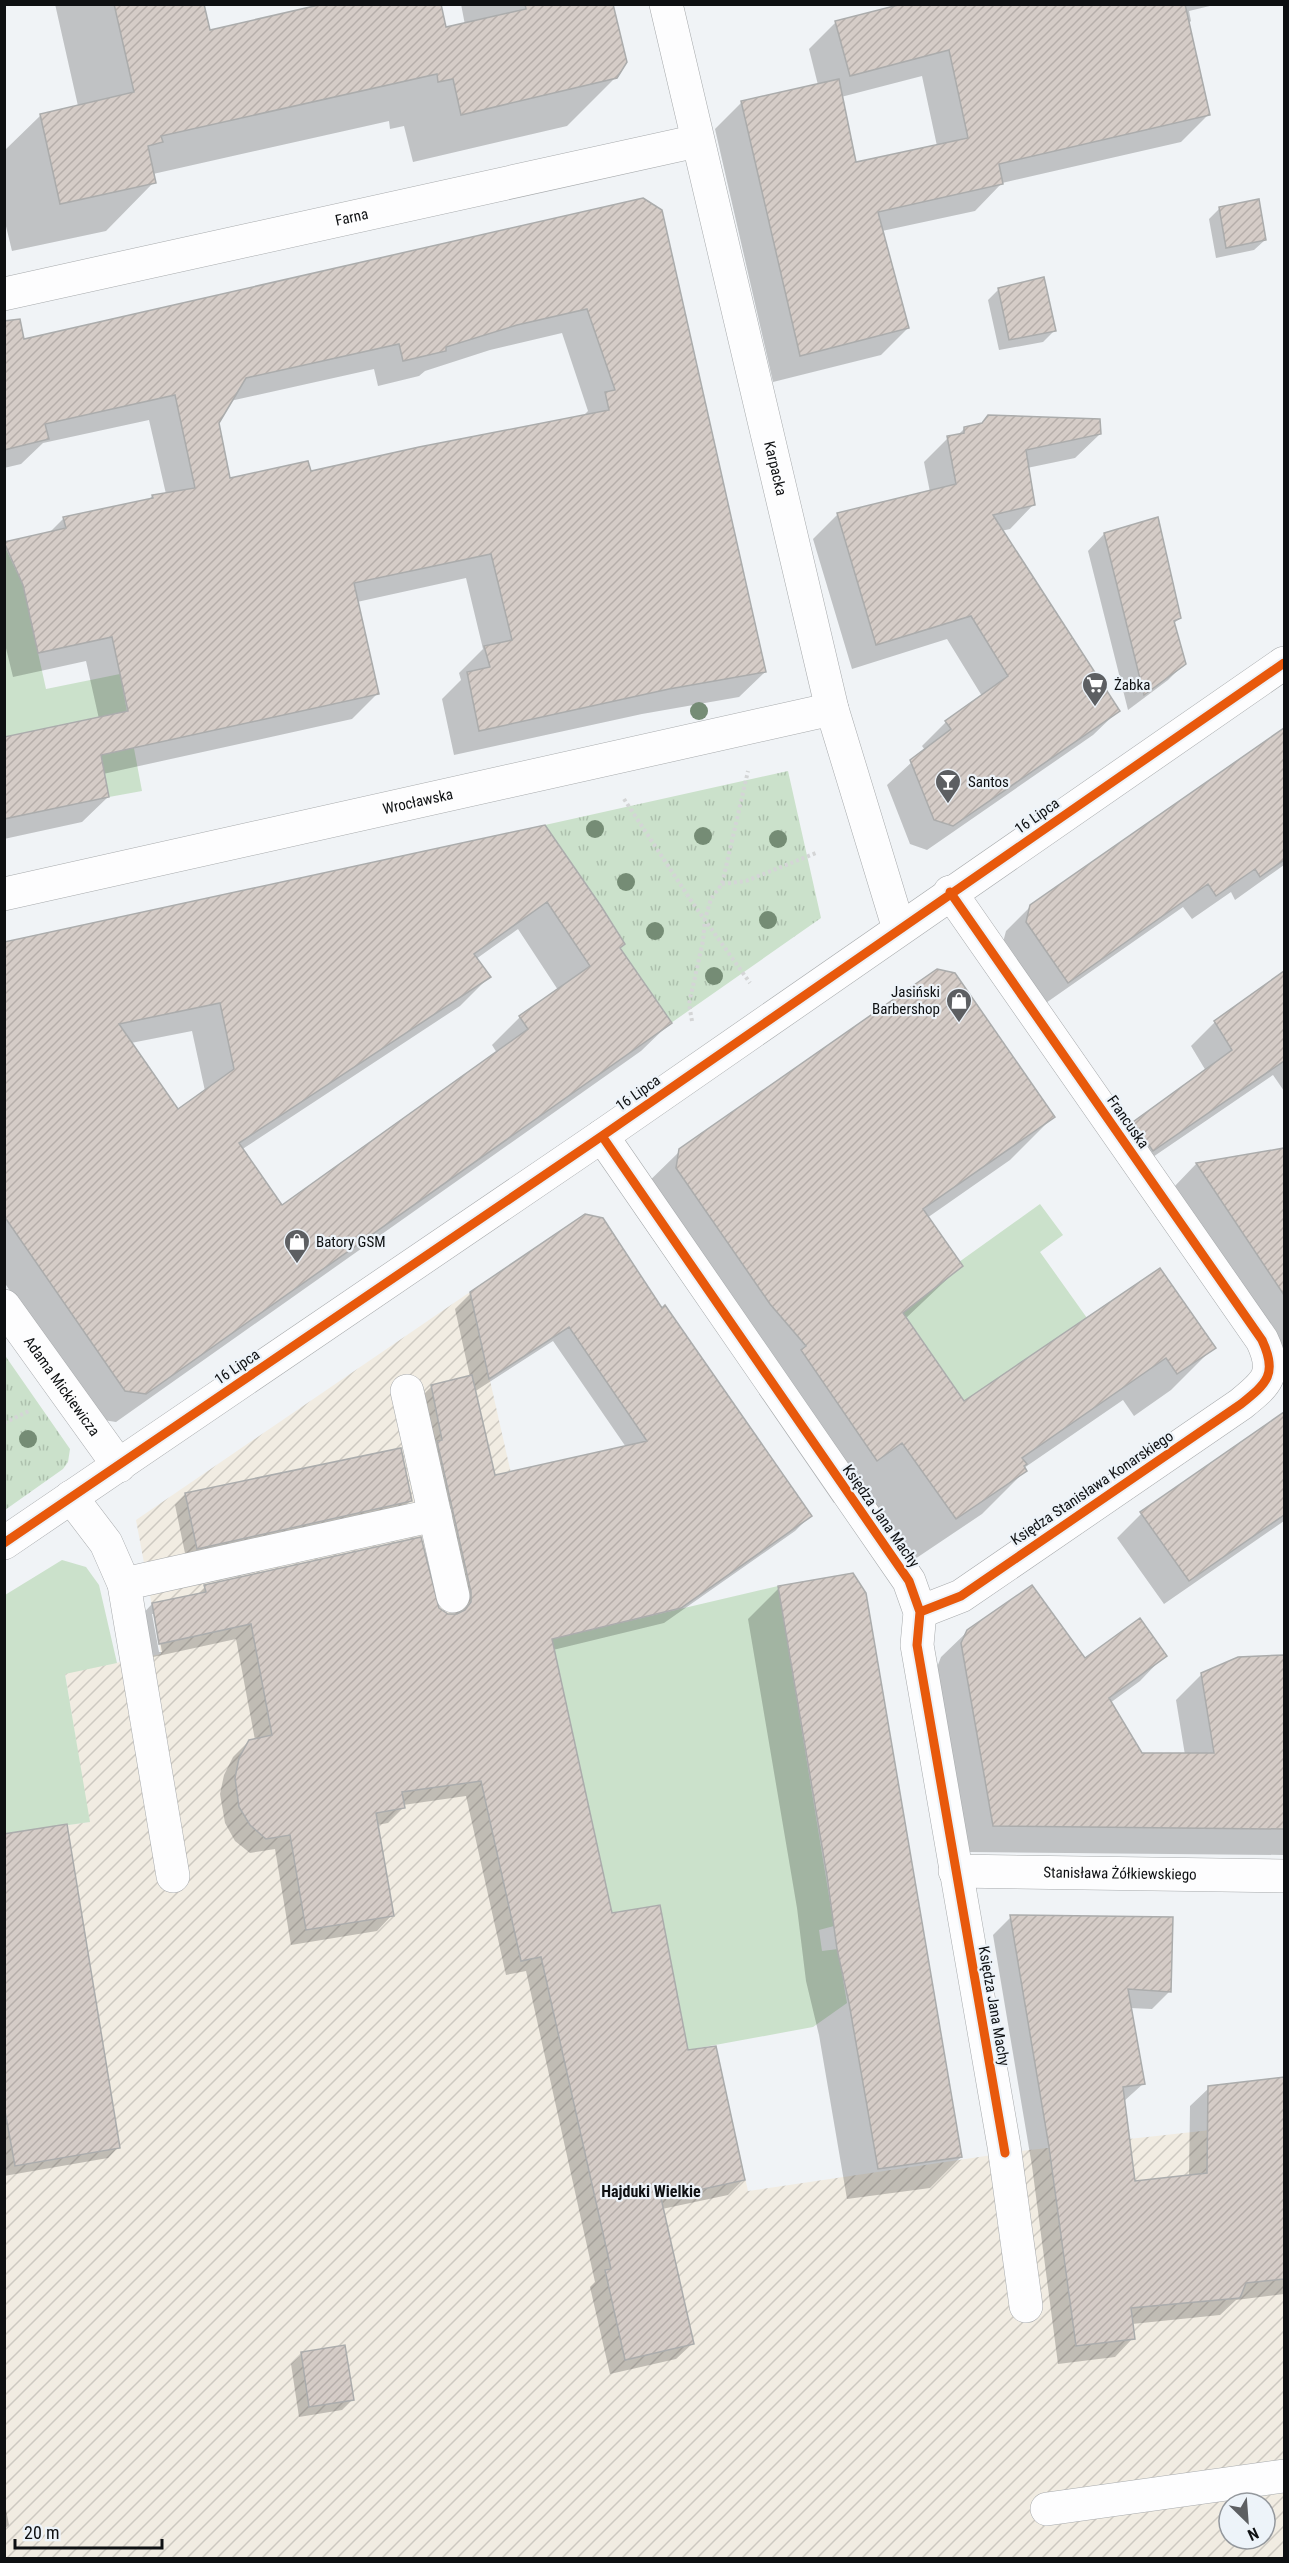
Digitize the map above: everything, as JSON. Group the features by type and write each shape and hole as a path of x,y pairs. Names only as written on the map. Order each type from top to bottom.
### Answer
{"street":[{"name":"Karpacka","path":"666,4 832,709 899,929"},
{"name":"Farna","path":"4,294 697,141"},
{"name":"16 Lipca","path":"4,1543 602,1136 950,892 1284,663"},
{"name":"Wrocławska","path":"4,894 832,709"},
{"name":"Francuska","path":"950,892 1262,1340 1269,1355 1269,1372"},
{"name":"Księdza Jana Machy","path":"602,1136 909,1581 920,1612 917,1645 1005,2153 1026,2306"},
{"name":"Adama Mickiewicza","path":"4,1306 119,1466"},
{"name":"Księdza Stanisława Konarskiego","path":"920,1612 961,1596 1240,1404 1266,1383 1269,1372"},
{"path":"407,1391 453,1596"},
{"path":"72,1497 106,1542 124,1584 173,1876"},
{"path":"124,1584 435,1515"},
{"name":"Stanisława Żółkiewskiego","path":"955,1871 1284,1876"},
{"path":"1047,2509 1284,2476"}],"path":[{"path":"692,1024 689,1004 703,940 705,919 711,899 722,884 749,764"},
{"path":"621,793 750,983"},
{"path":"722,884 746,881 816,853"},
{"path":"4,1422 36,1409"}],"shaded area":[{"path":"470,1292 643,2057 716,2046 748,2191 1020,2151 1284,2122 1284,2558 5,2558 5,1834 89,1822 65,1673 161,1654 136,1520"}],"green space":[{"path":"4,545 23,585 46,689 120,674 142,791 109,797 93,719 5,737"},
{"path":"788,771 821,918 671,1023 620,948 625,944 545,825"},
{"path":"1040,1204 1063,1235 1040,1252 1087,1318 964,1401 888,1291 949,1277 962,1266 959,1262"},
{"path":"4,1354 70,1449 68,1462 63,1469 5,1510"},
{"path":"62,1560 86,1567 99,1585 117,1663 65,1674 90,1822 5,1834 5,1595"},
{"path":"778,1586 834,1926 819,1930 822,1951 838,1949 847,2003 813,2027 688,2050 659,1905 612,1913 552,1639"}],"building":[{"path":"114,4 204,4 210,30 323,4 441,4 446,27 526,9 525,4 613,4 627,62 617,78 461,115 453,79 438,82 437,74 161,136 163,142 148,146 156,183 60,204 40,114 134,92"},
{"path":"902,4 1185,4 1210,115 999,164 1003,184 878,212 909,328 800,356 741,101 839,79 856,162 968,138 949,50 850,76 835,21"},
{"path":"643,198 662,210 766,672 669,689 479,731 467,672 490,667 484,646 512,640 491,554 354,583 379,694 101,755 109,797 4,819 4,737 128,711 112,637 38,653 23,585 4,542 66,528 63,517 153,498 152,495 195,488 175,395 45,424 49,439 4,450 4,321 20,319 24,339","holes":["587,309 615,390 605,392 609,410 419,447 311,471 308,461 230,478 219,423 246,378 399,344 403,361 446,351 446,347 517,325"]},
{"path":"1259,199 1266,240 1226,248 1219,207"},
{"path":"1044,277 1056,331 1009,340 998,288"},
{"path":"988,415 1100,419 1101,434 1026,450 1035,505 993,515 1120,711 953,826 934,820 910,760 951,729 945,721 1008,676 971,616 876,645 837,513 956,484 947,436 964,433 964,427 982,423"},
{"path":"1158,517 1181,618 1174,621 1186,664 1144,695 1104,533"},
{"path":"1284,728 1284,860 1260,877 1255,869 1216,896 1208,884 1068,983 1026,922 1030,905"},
{"path":"545,825 601,906 625,944 620,948 672,1023 146,1394 125,1391 4,1216 4,942","holes":["547,902 590,966 519,1016 528,1029 282,1205 239,1143 491,977 474,954","220,1003 234,1069 178,1109 119,1024"]},
{"path":"937,969 955,973 1055,1117 923,1209 963,1266 903,1313 964,1401 1160,1268 1216,1348 1177,1374 1166,1358 1022,1458 1027,1464 1024,1466 1027,1471 956,1519 902,1443 877,1461 801,1350 806,1346 770,1304 676,1168 679,1149"},
{"path":"1284,971 1284,1061 1153,1151 1133,1122 1232,1050 1214,1021"},
{"path":"1284,1148 1284,1295 1196,1163"},
{"path":"585,1214 603,1218 662,1308 665,1305 812,1516 681,1608 552,1639 612,1913 660,1905 688,2050 716,2046 745,2180 661,2198 694,2344 625,2360 605,2270 611,2269 541,1957 521,1961 481,1781 402,1792 405,1808 376,1813 394,1916 306,1930 290,1835 266,1839 250,1825 239,1807 235,1778 239,1758 249,1740 272,1735 251,1624 159,1644 152,1603 206,1592 204,1585 421,1537 439,1608 448,1614 457,1614 465,1610 471,1602 471,1592 437,1441 442,1440 431,1385 472,1375 495,1475 647,1441 569,1327 489,1379 470,1292"},
{"path":"1284,1412 1284,1515 1189,1581 1140,1512"},
{"path":"401,1448 412,1501 197,1549 185,1493"},
{"path":"853,1573 866,1593 962,2157 878,2169 849,2003 837,1949 827,1876 778,1586"},
{"path":"1032,1585 1085,1658 1140,1618 1167,1656 1109,1698 1142,1753 1214,1753 1201,1673 1238,1657 1284,1655 1284,1829 993,1826 961,1643 967,1630"},
{"path":"67,1824 120,2148 15,2166 4,2106 4,1834"},
{"path":"1010,1915 1173,1917 1171,1992 1128,1989 1145,2084 1123,2087 1135,2181 1207,2173 1208,2086 1284,2077 1284,2279 1246,2283 1240,2298 1131,2308 1135,2339 1076,2346 1049,2147"},
{"path":"345,2345 354,2400 309,2407 301,2352"}],"cycle path":[{"path":"4,1543 602,1136 1284,663"},
{"path":"920,1612 961,1596 1241,1404 1258,1390 1269,1370 1267,1352 1262,1340 950,892"},
{"path":"602,1136 909,1581 920,1612 917,1645 1005,2153"}],"place":[{"name":"Żabka","path":"1095,708"},
{"name":"Santos","path":"948,805"},
{"name":"Jasiński Barbershop","path":"959,1024"},
{"name":"Batory GSM","path":"297,1265"}],"district":[{"name":"Hajduki Wielkie","path":"651,2191"}]}
